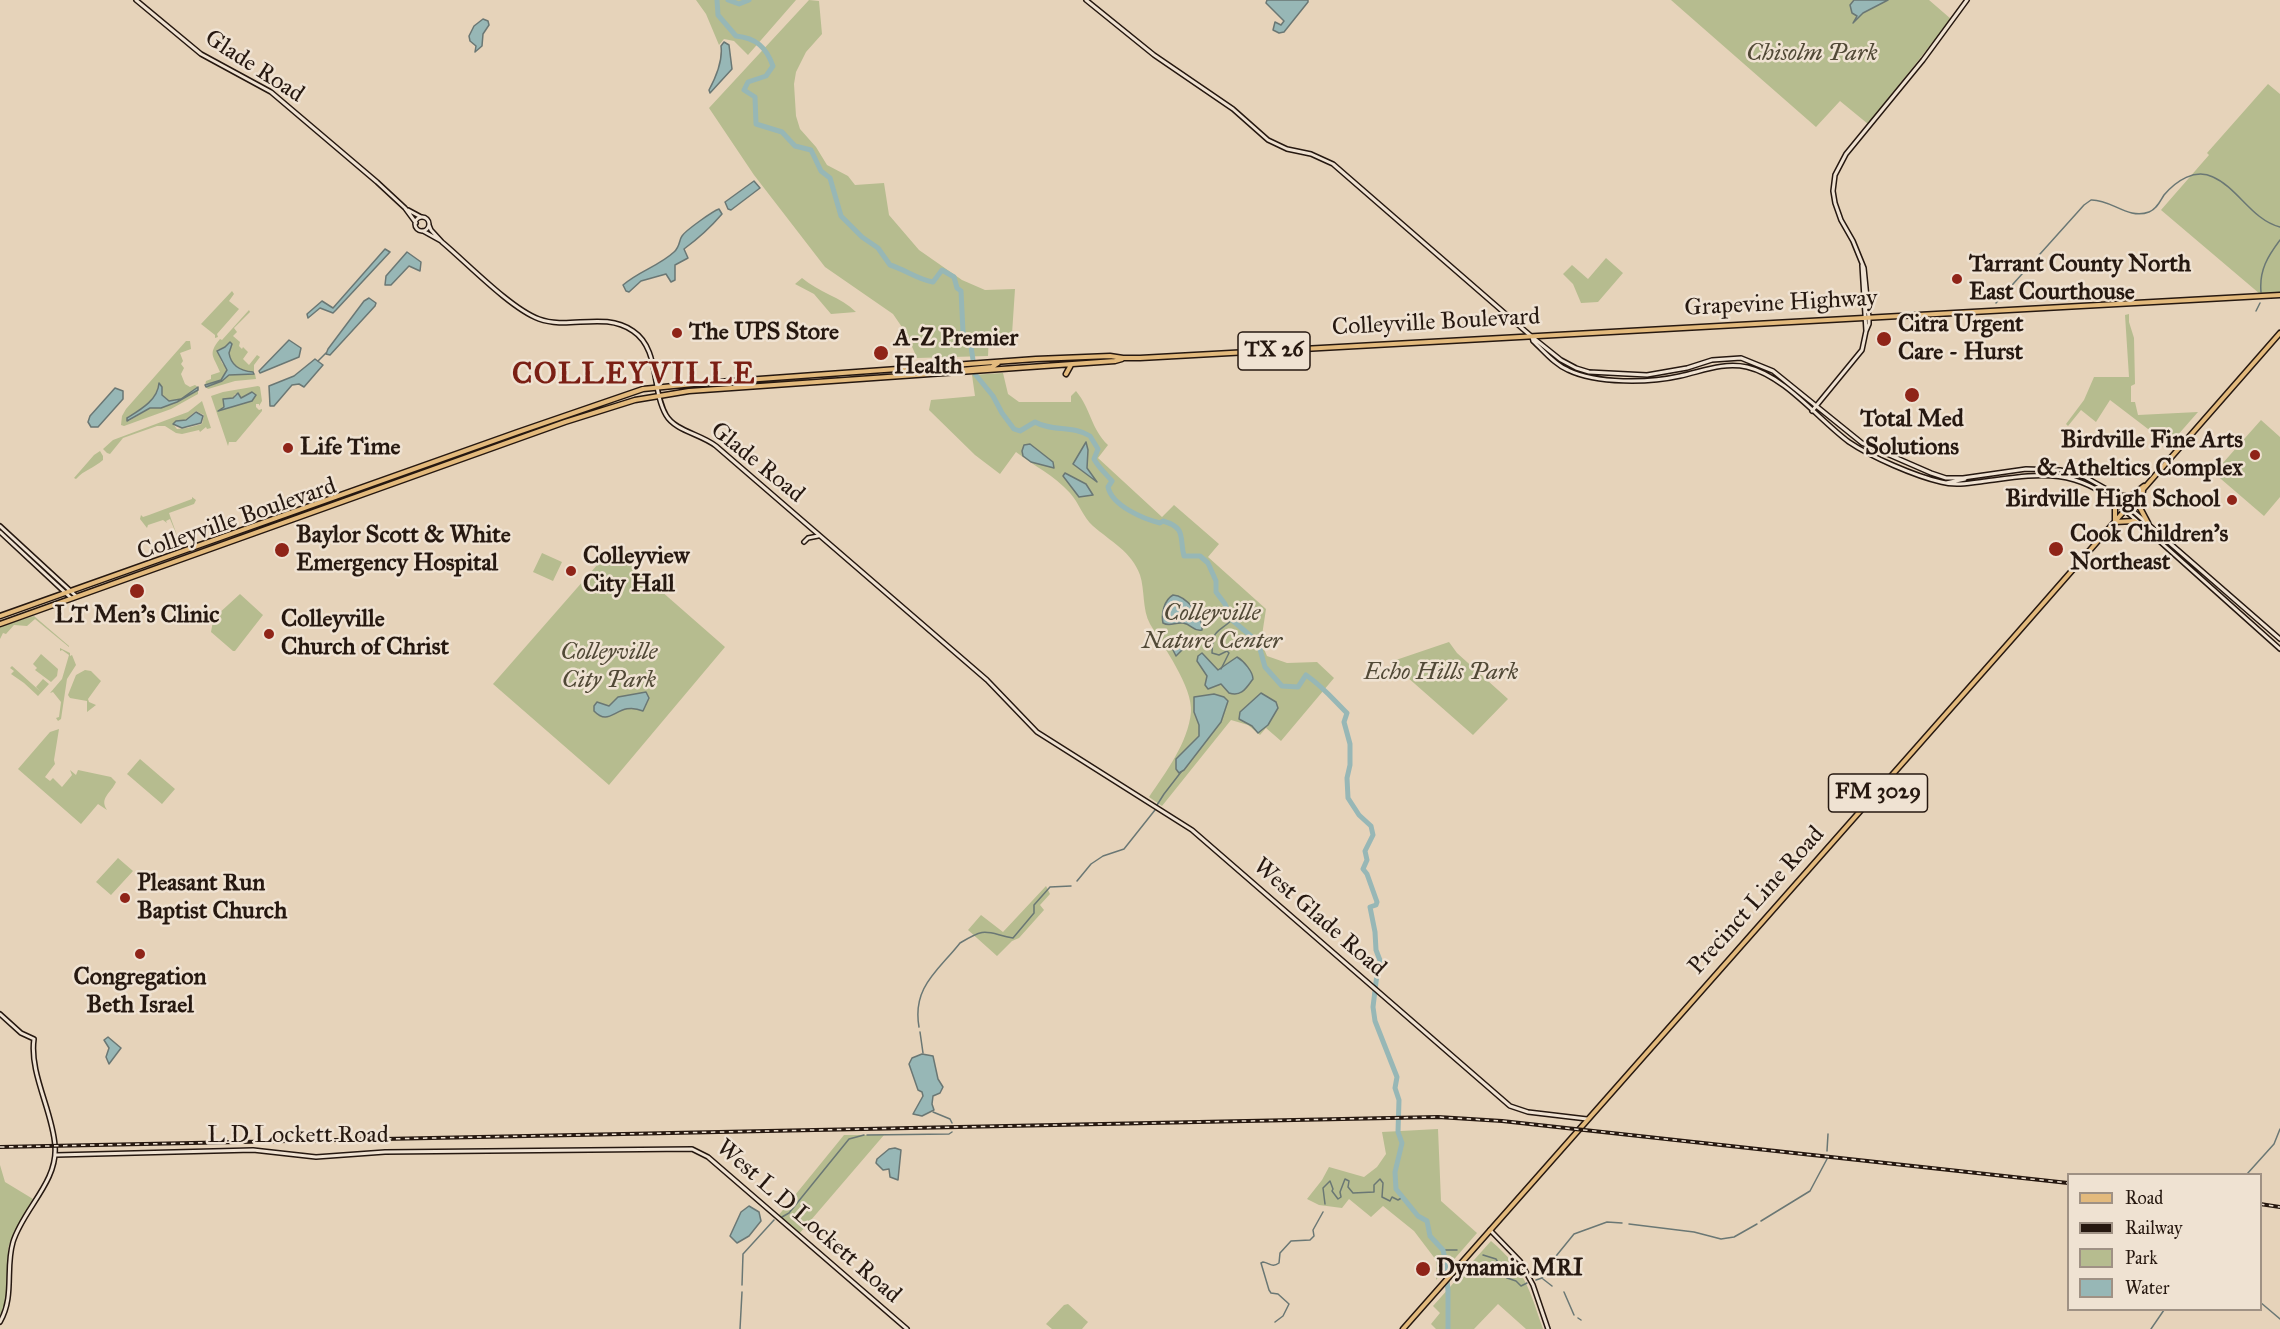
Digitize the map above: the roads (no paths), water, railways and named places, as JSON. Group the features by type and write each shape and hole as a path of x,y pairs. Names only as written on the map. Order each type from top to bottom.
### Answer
{"main road":[{"name":"Glade Road","path":"136,0 201,54 271,92 347,156 406,210 416,223 418,230 442,242"},
{"path":"1086,0 1154,55 1226,105 1268,140 1278,146 1311,154 1333,164 1531,336 1575,368 1589,372 1647,375 1681,370 1712,360 1729,358 1753,361 1773,370 1862,443 1931,473 1946,478 1966,478"},
{"path":"1812,411 1860,354 1866,331 1867,318 1860,270 1862,265 1835,203 1834,181 1839,165 1934,46 1967,0"},
{"name":"Glade Road","path":"406,210 427,219 431,230 442,242 530,316 551,322 610,321 634,331 647,347 659,395 666,414 676,426 707,439 1003,694 1030,726"},
{"path":"416,223 422,217"},
{"path":"423,231 429,225"},
{"name":"Grapevine Highway","path":"1607,331 2280,295"},
{"name":"Colleyville Boulevard","path":"0,624 614,405 659,395 992,367 1059,366 1123,358 1607,331"},
{"name":"Precinct Line Road","path":"1403,1329 1980,677 2280,333"},
{"path":"1531,336 1533,341 1559,365 1578,375 1593,378 1659,380 1730,365 1760,371 1781,384 1859,448 1945,483 1962,484 2038,474 2068,477 2087,484 2128,506 2280,639"},
{"name":"Colleyville Boulevard","path":"0,616 628,393 733,381 992,367 998,362 1110,356 1123,358"},
{"path":"1089,357 1089,363"},
{"path":"1729,358 1730,365"},
{"path":"1056,359 1059,366"},
{"path":"1066,374 1071,365"},
{"path":"1781,384 1785,380"},
{"path":"733,381 734,387"},
{"path":"1859,448 1862,443"},
{"path":"1945,483 1966,478 2049,469 2071,472 2101,485 2138,523 2280,649"},
{"path":"411,470 412,476"},
{"path":"378,482 379,489"},
{"path":"2087,484 2101,485"},
{"path":"2114,498 2131,496 2147,485"},
{"path":"2143,490 2139,506 2148,523"},
{"path":"2114,498 2115,522 2134,521 2138,523"},
{"path":"0,526 72,591 74,597"},
{"path":"0,532 66,593 74,597"},
{"path":"804,542 812,536 823,539"},
{"path":"25,554 39,560"},
{"path":"2186,566 2192,561"},
{"path":"2255,627 2256,617"},
{"name":"West Glade Road","path":"1030,726 1192,830 1510,1106 1528,1112 1587,1119"},
{"path":"0,1014 21,1033 34,1039 34,1057 54,1136 56,1155 51,1172 13,1242 9,1298 0,1322"},
{"name":"West L D Lockett Road","path":"540,1151 638,1148 698,1150 907,1329"},
{"name":"L D Lockett Road","path":"56,1155 253,1150 316,1157 385,1152 540,1151"},
{"path":"1490,1230 1521,1261 1533,1285 1548,1329"}],"water":[{"path":"1267,0 1308,0 1308,2 1284,32 1279,33 1273,30 1275,22 1281,25 1284,21 1266,3"},
{"path":"1854,0 1888,0 1863,13 1853,23 1857,16 1852,13 1850,5"},
{"path":"483,19 488,21 489,25 483,34 482,46 475,52 476,46 470,41 469,36 474,26"},
{"path":"724,42 729,45 732,69 710,93 709,90 720,63 721,46"},
{"path":"754,181 760,188 731,210 728,209 725,202"},
{"path":"719,209 722,214 684,249 688,258 675,265 675,280 671,282 666,274 641,281 629,292 626,291 623,285 668,257 676,250 684,233"},
{"path":"385,249 390,252 333,313 320,308 308,318 307,314 322,301 333,308"},
{"path":"407,252 421,262 420,271 409,266 391,285 385,285 386,276"},
{"path":"369,298 376,303 375,306 330,355 326,354 364,301"},
{"path":"289,340 301,348 299,357 260,373 259,371"},
{"path":"230,342 232,344 229,353 234,364 254,374 229,375 222,381 206,387 205,385 221,380 227,370 217,351"},
{"path":"315,359 323,365 304,387 299,384 292,385 274,406 270,406 269,386 294,376"},
{"path":"159,383 162,387 162,395 169,401 181,399 198,387 198,390 177,402 161,408 150,408 127,421 127,418 152,399"},
{"path":"115,388 123,391 123,399 98,427 91,427 88,422 90,416"},
{"path":"252,392 256,395 252,401 218,411 224,407 223,399 233,398 238,393 241,398"},
{"path":"196,412 203,416 201,423 182,428 173,424 176,421 186,420"},
{"path":"1086,442 1087,468 1097,482 1073,464"},
{"path":"1030,444 1053,462 1054,468 1031,462 1023,456 1024,445"},
{"path":"1065,473 1086,484 1093,495 1079,497 1063,476"},
{"path":"1173,595 1189,603 1200,619 1202,630 1196,630 1183,623 1168,625 1163,623 1164,607"},
{"path":"1179,635 1185,638 1188,644 1176,656 1171,646 1174,637"},
{"path":"1202,653 1218,670 1237,657 1248,667 1253,679 1243,691 1237,694 1229,693 1221,684 1208,689 1205,685 1207,676 1197,661 1198,656"},
{"path":"646,692 649,698 643,711 627,709 605,717 594,711 597,702 609,706 618,697"},
{"path":"1261,693 1276,702 1278,708 1268,725 1258,733 1252,726 1239,719 1240,712"},
{"path":"1214,694 1228,701 1221,722 1184,770 1179,773 1176,769 1176,759 1199,736 1199,725 1194,712 1194,697"},
{"path":"108,1037 121,1048 109,1064 106,1057 109,1048 104,1040"},
{"path":"922,1054 933,1056 938,1079 943,1087 940,1093 933,1096 934,1110 922,1116 913,1114 923,1096 918,1090 909,1064 912,1058"},
{"path":"889,1149 901,1150 898,1180 890,1177 889,1169 883,1170 876,1163 877,1159"},
{"path":"749,1206 759,1212 761,1221 749,1236 737,1243 730,1236 741,1212"}],"waterway":[{"path":"717,0 718,15 736,36 755,41 767,54 773,66 766,76 748,82 744,90 755,97 756,124 782,132 795,146 811,150 821,171 830,178 841,216 862,237 878,248 890,265 933,282 942,270 954,277 957,288 961,291 963,332 971,346 975,374 993,396 1014,429 1020,431 1035,422 1090,436 1098,449 1094,459 1112,481 1108,487 1111,494 1122,506 1138,515 1160,523 1163,521 1179,530 1184,556 1200,556 1208,563 1216,581 1216,592 1225,604 1232,620 1258,642 1265,667 1282,686 1298,687 1306,675 1347,713 1344,722 1350,744 1348,798 1359,815 1371,826 1373,835 1365,851 1367,860 1363,869 1377,902 1376,905 1370,907 1376,950 1381,963 1377,974 1373,1007 1375,1021 1397,1077 1395,1088 1399,1100 1398,1132 1402,1143 1395,1172 1396,1189 1418,1216 1427,1221 1430,1236 1443,1250 1448,1291 1448,1329"},
{"path":"728,0 739,4 749,0"},
{"path":"1996,303 2091,200 2141,214 2154,209 2174,185 2186,177 2199,174 2222,182 2261,218 2280,227"},
{"path":"2261,292 2261,277 2265,264 2280,240"},
{"path":"2256,311 2260,303"},
{"path":"318,361 326,353"},
{"path":"1221,669 1229,653 1227,651 1219,655 1212,653 1213,640 1216,633 1232,620"},
{"path":"1157,805 1181,772"},
{"path":"1077,881 1091,864 1103,856 1124,849 1155,810"},
{"path":"919,1027 919,1001 923,990 960,943 986,932 1013,938 1034,913 1034,905 1050,887 1071,886"},
{"path":"920,1032 923,1053"},
{"path":"933,1112 950,1119 952,1123"},
{"path":"2248,1173 2274,1144 2280,1129"},
{"path":"867,1135 949,1134 952,1132"},
{"path":"1827,1151 1828,1134"},
{"path":"782,1217 789,1213 849,1139 864,1135"},
{"path":"1761,1221 1810,1191 1827,1159"},
{"path":"1325,1204 1323,1188 1330,1181 1332,1191 1338,1199 1341,1197 1340,1192 1345,1179 1349,1181 1348,1187 1353,1193 1374,1192 1374,1185 1380,1179 1383,1183 1382,1197 1390,1201 1392,1197 1398,1200 1403,1197"},
{"path":"1275,1322 1283,1316 1289,1304 1278,1294 1271,1293 1261,1263 1277,1264 1280,1253 1291,1241 1310,1240 1314,1236 1313,1230 1323,1212"},
{"path":"742,1285 743,1254 774,1220"},
{"path":"1536,1280 1542,1278 1552,1261 1574,1234 1607,1222 1622,1223"},
{"path":"1629,1224 1694,1232 1721,1239 1734,1237 1757,1224"},
{"path":"1443,1250 1457,1250"},
{"path":"1483,1255 1496,1259 1507,1278 1516,1281 1521,1286 1527,1283"},
{"path":"1543,1279 1552,1286"},
{"path":"740,1329 742,1292"},
{"path":"1564,1292 1574,1315"},
{"path":"2262,1304 2280,1319"},
{"path":"2151,1329 2163,1311"}],"railway":[{"path":"0,1147 1438,1117 1502,1121 2067,1183"},
{"path":"2262,1204 2280,1207"}],"place":[{"name":"Tarrant County North East Courthouse","path":"1957,279"},
{"name":"The UPS Store","path":"677,333"},
{"name":"Citra Urgent Care - Hurst","path":"1884,339"},
{"name":"A-Z Premier Health","path":"881,353"},
{"name":"Total Med Solutions","path":"1912,395"},
{"name":"Life Time","path":"288,448"},
{"name":"Birdville Fine Arts & Atheltics Complex","path":"2255,455"},
{"name":"Birdville High School","path":"2232,500"},
{"name":"Cook Children's Northeast","path":"2056,549"},
{"name":"Baylor Scott & White Emergency Hospital","path":"282,550"},
{"name":"Colleyview City Hall","path":"571,571"},
{"name":"LT Men's Clinic","path":"137,591"},
{"name":"Colleyville Church of Christ","path":"269,634"},
{"name":"Pleasant Run Baptist Church","path":"125,898"},
{"name":"Congregation Beth Israel","path":"140,954"},
{"name":"Dynamic MRI","path":"1423,1269"}],"district":[{"name":"COLLEYVILLE","path":"634,376"}],"park label":[{"name":"Chisolm Park","path":"1812,54"},
{"name":"Colleyville Nature Center","path":"1212,628"},
{"name":"Colleyville City Park","path":"609,667"},
{"name":"Echo Hills Park","path":"1441,673"}]}
